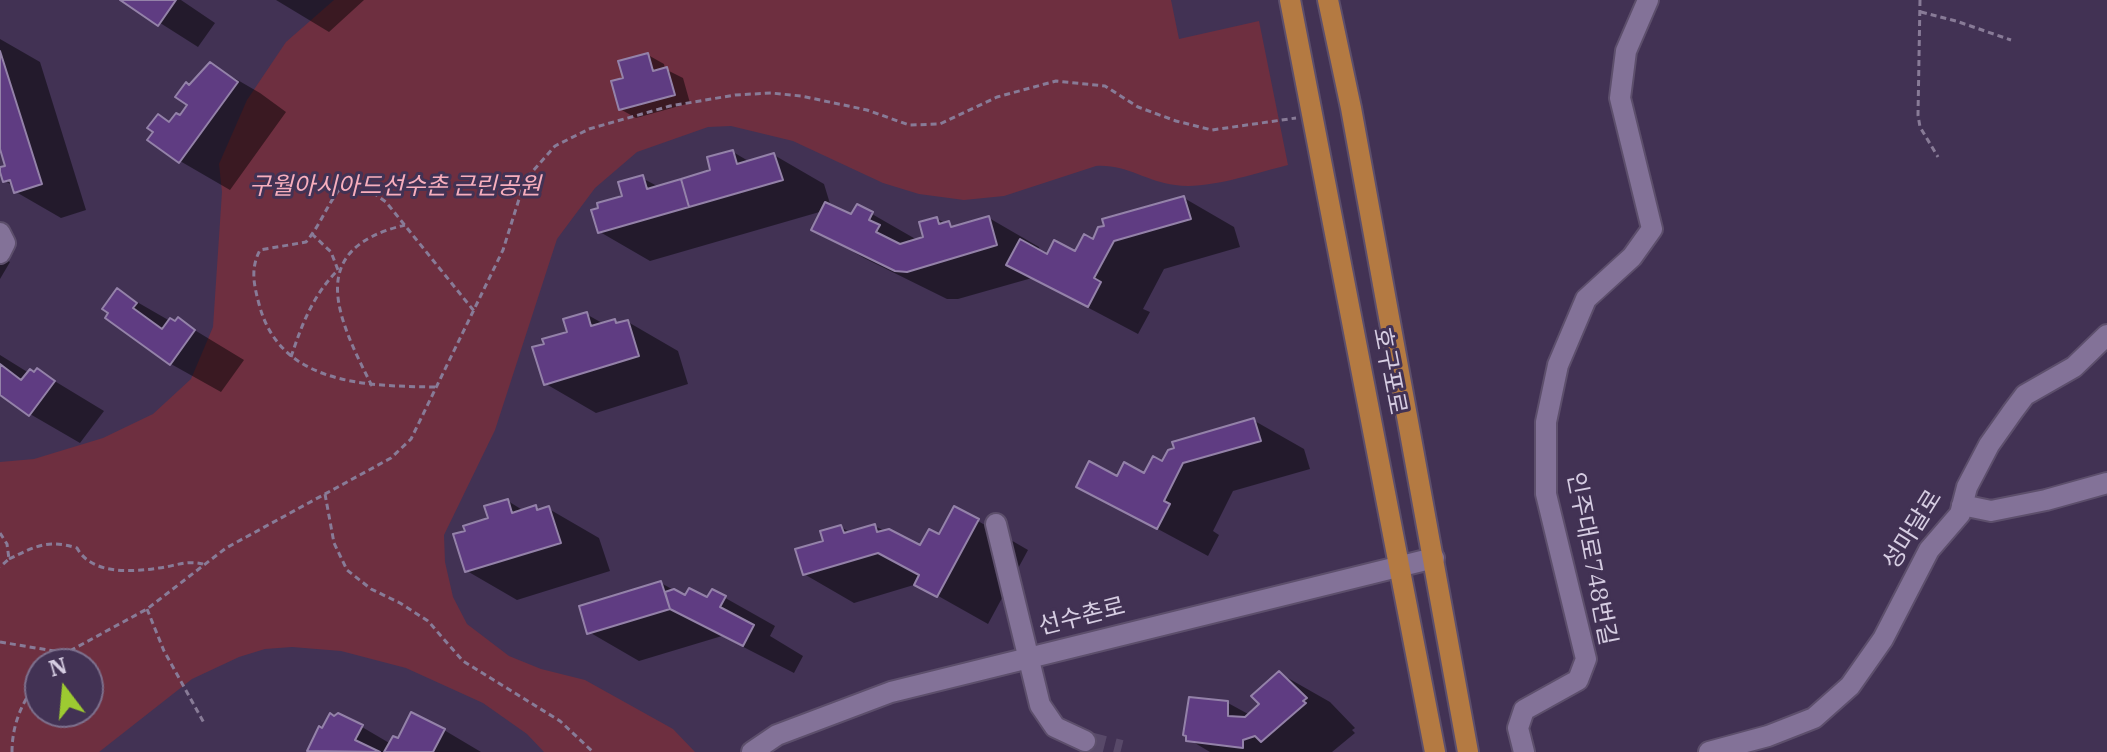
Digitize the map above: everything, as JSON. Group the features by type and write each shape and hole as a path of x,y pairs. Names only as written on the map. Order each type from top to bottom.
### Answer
{"main road":[{"name":"호구포로","path":"1290,0 1435,752"},
{"name":"호구포로","path":"1328,0 1351,108 1468,752"}],"street":[{"name":"인주대로748번길","path":"1524,752 1518,728 1524,710 1578,680 1586,659 1546,494 1546,422 1558,365 1586,299 1632,257 1652,229 1620,98 1626,51 1648,0"},
{"path":"0,233 5,243 0,253"},
{"name":"성마달로","path":"1709,752 1768,736 1814,718 1850,686 1883,639 1929,550 1960,514 1967,487 1989,445 2025,395 2074,367 2107,335"},
{"path":"1962,505 1991,511 2107,483"},
{"path":"996,524 1045,716 1055,727 1085,741"},
{"name":"선수촌로","path":"752,752 777,735 891,692 1434,558"}],"path":[{"path":"1920,0 1918,115 1920,127 1938,157"},
{"path":"1921,12 2011,40"},
{"path":"75,648 147,609 226,548 391,458 411,439 503,250 525,180 555,146 589,129 670,106 771,93 867,110 909,125 940,124 997,97 1056,81 1105,86 1138,107 1212,130 1313,115"},
{"path":"436,387 372,386 304,366 281,350 268,333 253,276 253,262 260,250 306,242 332,196 351,177 386,202 474,311"},
{"path":"291,357 314,299 338,270 345,256 379,231 405,225"},
{"path":"313,234 331,252 338,270 337,289 347,330 372,386"},
{"path":"325,494 334,543 347,570 371,589 428,621 463,661 560,721 593,752"},
{"path":"0,533 7,544 9,559"},
{"path":"0,567 35,546 57,542 77,548 83,559 106,570 159,568 182,562 205,564"},
{"path":"147,609 164,651 204,723"},
{"path":"0,642 36,648"},
{"path":"12,752 12,736 24,702"}],"green space":[{"name":"구월아시아드선수촌 근린공원","path":"334,0 1171,0 1179,39 1259,21 1288,165 1232,180 1188,186 1165,183 1117,168 1096,166 1004,196 964,200 919,194 883,183 793,141 731,126 708,127 637,152 595,188 557,239 495,430 444,535 445,562 453,597 467,624 509,656 541,669 585,680 673,729 695,752 544,752 527,734 483,703 406,668 341,651 292,647 265,649 239,657 192,679 99,752 0,752 0,462 34,459 103,438 153,414 191,379 213,327 222,192 219,164 247,100 286,42"}],"building":[{"path":"120,0 176,0 158,26"},
{"path":"0,51 42,184 14,193 10,180 3,182 0,172 0,167 5,166 0,149"},
{"path":"648,53 653,71 667,67 675,95 619,110 611,81 623,78 618,61"},
{"path":"210,62 238,82 179,163 147,140 153,132 147,128 158,114 169,122 176,113 180,115 187,105 175,97 186,82 189,85"},
{"path":"733,150 737,164 774,153 783,180 689,207 681,179 710,170 707,157"},
{"path":"643,175 647,189 681,179 689,207 598,233 591,210 598,208 597,203 622,196 618,182"},
{"path":"1184,196 1191,219 1114,241 1094,278 1101,282 1088,307 1006,265 1020,239 1047,254 1054,240 1075,251 1084,234 1093,239 1098,227 1104,226 1102,219"},
{"path":"825,202 851,214 857,204 873,212 869,220 880,225 876,232 900,244 923,237 919,222 937,217 939,224 949,221 951,227 989,216 997,245 907,272 895,271 811,230"},
{"path":"117,288 137,303 133,308 162,329 170,318 175,321 178,317 195,330 170,365 105,318 108,313 102,309"},
{"path":"587,312 591,326 615,319 616,323 628,320 639,356 544,385 532,347 544,344 542,339 567,332 563,319"},
{"path":"0,364 21,380 30,369 34,372 37,368 55,381 29,416 0,395"},
{"path":"1254,418 1261,441 1183,463 1164,501 1170,504 1157,529 1076,487 1089,461 1117,476 1124,462 1144,473 1153,456 1162,461 1168,450 1174,448 1172,442"},
{"path":"508,499 512,513 536,505 537,510 549,506 561,543 465,572 453,534 465,531 463,526 488,518 484,506"},
{"path":"954,506 979,519 937,597 914,585 919,575 878,553 803,575 795,549 823,541 820,531 841,525 844,533 875,524 877,532 889,529 920,545 929,529 939,534"},
{"path":"661,581 670,609 587,634 579,606"},
{"path":"689,588 707,597 712,589 726,596 720,607 754,625 743,646 670,609 665,592 674,589 685,595"},
{"path":"1279,671 1307,698 1303,701 1306,703 1261,742 1255,736 1243,740 1243,748 1186,741 1183,735 1189,697 1228,701 1228,716 1245,717 1259,704 1251,696"},
{"path":"411,712 445,729 433,752 384,752 393,736 398,738"},
{"path":"330,713 334,716 338,713 363,725 355,740 380,752 307,751 319,726 322,728"}],"tunnel":[{"path":"1085,741 1121,750"}]}
